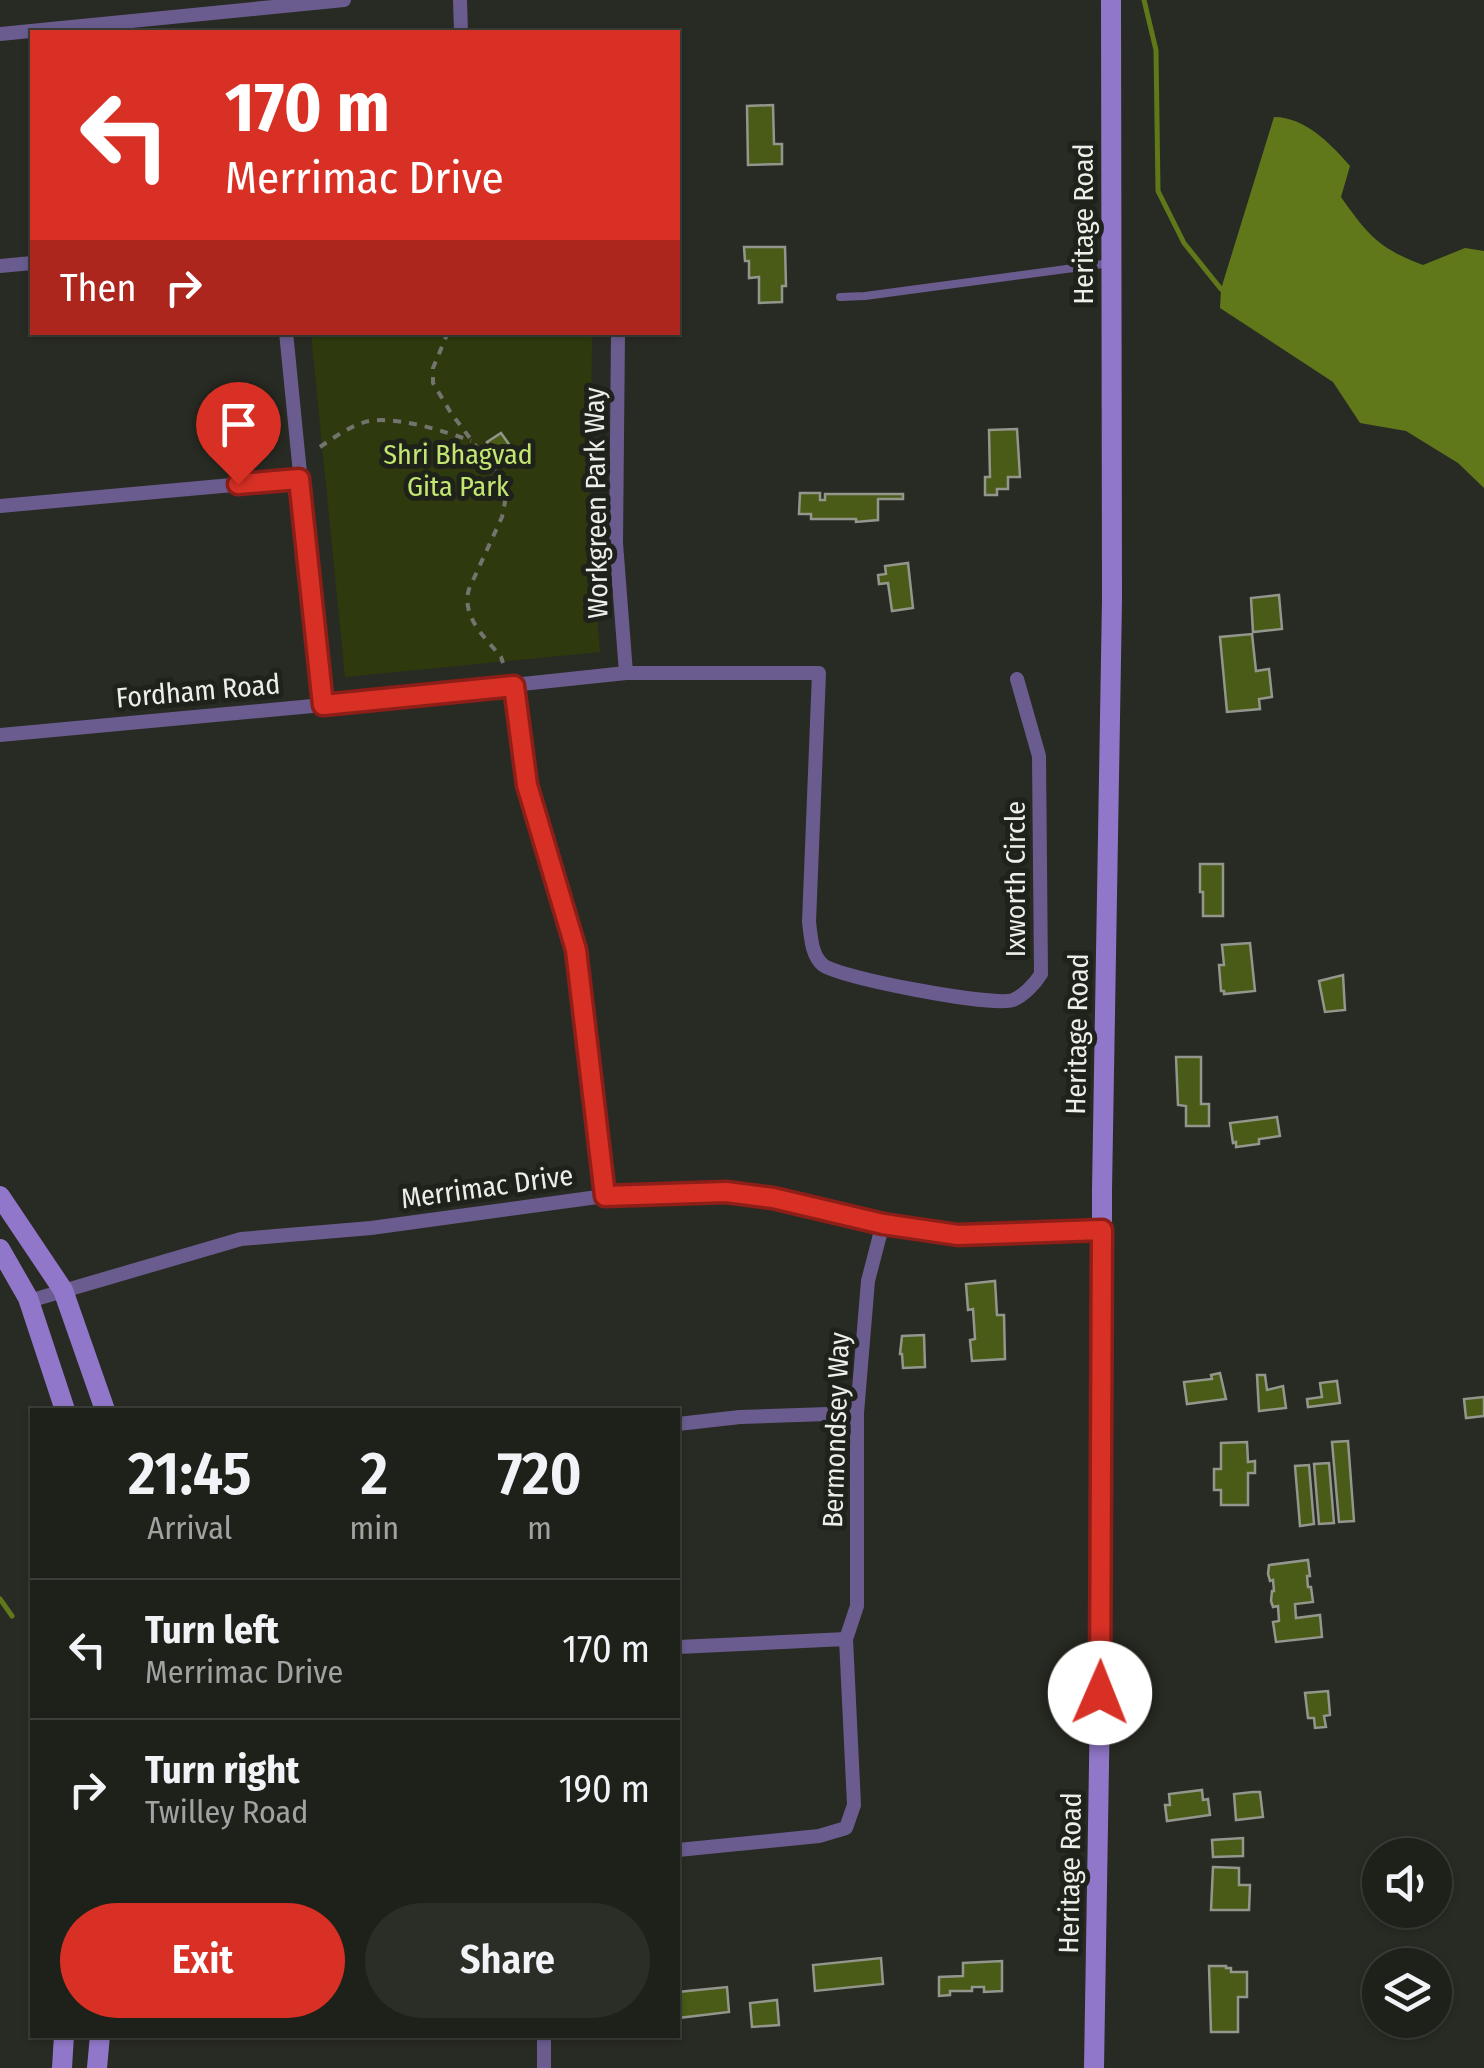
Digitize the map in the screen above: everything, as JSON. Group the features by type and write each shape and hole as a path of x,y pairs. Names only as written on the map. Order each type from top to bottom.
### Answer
{"street":[{"path":"32,30 242,4 344,0"},
{"path":"460,0 460,30"},
{"name":"Heritage Road","path":"1094,2068 1112,600 1111,0"},
{"path":"0,34 30,30"},
{"path":"0,266 30,263"},
{"path":"286,335 323,705"},
{"name":"Workgreen Park Way","path":"618,335 616,544 626,673"},
{"path":"0,506 299,479"},
{"name":"Fordham Road","path":"0,736 626,673 819,673"},
{"name":"Ixworth Circle","path":"819,673 812,948 823,964 842,972 936,994 988,1001 1012,1000 1035,984 1041,974 1039,756 1017,679"},
{"path":"514,686 527,785 576,950 605,1196"},
{"name":"Merrimac Drive","path":"29,1301 241,1239 371,1228 605,1196 726,1192 958,1235 1102,1230"},
{"path":"0,1196 63,1290 104,1408"},
{"name":"Bermondsey Way","path":"680,1850 819,1836 846,1828 854,1805 846,1639 857,1606 857,1413 868,1281 883,1224"},
{"path":"0,1250 29,1301 64,1408"},
{"path":"680,1424 740,1417 857,1413"},
{"path":"680,1647 846,1639"},
{"path":"62,2068 64,2038"},
{"path":"97,2068 100,2038"},
{"path":"544,2038 544,2068"}],"lane":[{"path":"840,297 1111,263"}],"path":[{"path":"447,335 433,368 435,388 503,485 506,502 466,606 503,664"},
{"path":"320,447 351,428 376,420 396,421 471,440"}],"green space":[{"name":"Shri Bhagvad Gita Park","path":"311,335 592,335 590,537 600,652 345,677"}],"shaded area":[{"path":"1274,117 1307,127 1350,166 1341,197 1384,246 1423,265 1465,248 1484,251 1484,488 1458,463 1406,431 1360,423 1333,382 1220,308 1221,289"}],"building":[{"path":"773,105 774,144 782,144 782,164 748,165 747,106"},
{"path":"744,247 785,247 786,286 782,286 782,302 759,303 759,277 749,278"},
{"path":"1017,429 1020,477 1008,477 1008,489 997,489 997,495 985,495 985,477 990,477 989,430"},
{"path":"501,433 516,454 503,464 487,442"},
{"path":"800,493 820,493 820,500 825,500 825,494 903,494 903,499 878,499 878,520 856,522 811,519 811,514 799,514"},
{"path":"908,563 913,608 892,611 888,583 879,584 878,575 886,574 885,566"},
{"path":"1279,595 1282,629 1253,632 1251,598"},
{"path":"1252,634 1256,671 1269,669 1272,697 1259,699 1260,709 1227,712 1220,637"},
{"path":"1200,864 1223,864 1223,916 1203,916"},
{"path":"1250,943 1255,991 1224,994 1219,965 1224,965 1222,945"},
{"path":"1343,975 1345,1010 1325,1012 1319,981"},
{"path":"1176,1057 1201,1057 1201,1104 1209,1104 1209,1126 1186,1126 1186,1106 1178,1105"},
{"path":"1277,1117 1280,1136 1259,1139 1259,1144 1236,1147 1233,1143 1230,1123"},
{"path":"995,1281 997,1315 1004,1315 1005,1359 972,1361 973,1309 968,1310 966,1284"},
{"path":"924,1335 925,1367 903,1368 902,1336"},
{"path":"1220,1373 1226,1399 1187,1404 1184,1382 1212,1379 1211,1375"},
{"path":"1257,1375 1265,1375 1267,1390 1283,1386 1286,1408 1259,1411"},
{"path":"1337,1381 1340,1403 1308,1407 1307,1399 1322,1397 1320,1383"},
{"path":"1484,1397 1484,1416 1466,1418 1464,1399"},
{"path":"1348,1441 1354,1521 1339,1522 1332,1442"},
{"path":"1247,1442 1248,1462 1255,1461 1255,1473 1248,1473 1248,1505 1221,1505 1221,1490 1214,1490 1214,1469 1221,1469 1221,1443"},
{"path":"1329,1463 1334,1523 1319,1524 1314,1464"},
{"path":"1309,1465 1314,1524 1300,1526 1295,1466"},
{"path":"1308,1560 1308,1587 1313,1602 1295,1604 1296,1618 1320,1615 1322,1637 1276,1642 1273,1622 1279,1621 1278,1606 1273,1607 1271,1601 1274,1591 1269,1565"},
{"path":"1328,1691 1330,1715 1324,1716 1326,1727 1315,1728 1314,1718 1308,1718 1305,1693"},
{"path":"1202,1790 1210,1815 1167,1821 1165,1805 1170,1805 1169,1794"},
{"path":"1260,1792 1263,1817 1236,1820 1234,1794"},
{"path":"1243,1838 1243,1856 1213,1857 1212,1840"},
{"path":"1213,1867 1239,1868 1239,1885 1250,1885 1249,1910 1211,1910"},
{"path":"881,1958 883,1984 815,1991 813,1965"},
{"path":"1002,1961 1002,1991 984,1992 984,1987 972,1987 972,1991 950,1991 950,1995 939,1996 939,1977 963,1976 963,1963"},
{"path":"1209,1966 1247,1972 1247,1997 1238,1997 1238,2032 1211,2032"},
{"path":"727,1987 729,2012 680,2018 680,1992"},
{"path":"777,2000 779,2025 752,2027 750,2003"}],"waterway":[{"path":"1144,0 1156,50 1158,191 1184,243 1221,289"},
{"path":"0,1599 12,1616"}],"route":[{"path":"238,484 299,479 323,705 514,686 527,785 576,950 605,1196 726,1192 958,1235 1102,1230 1100,1693"}]}
